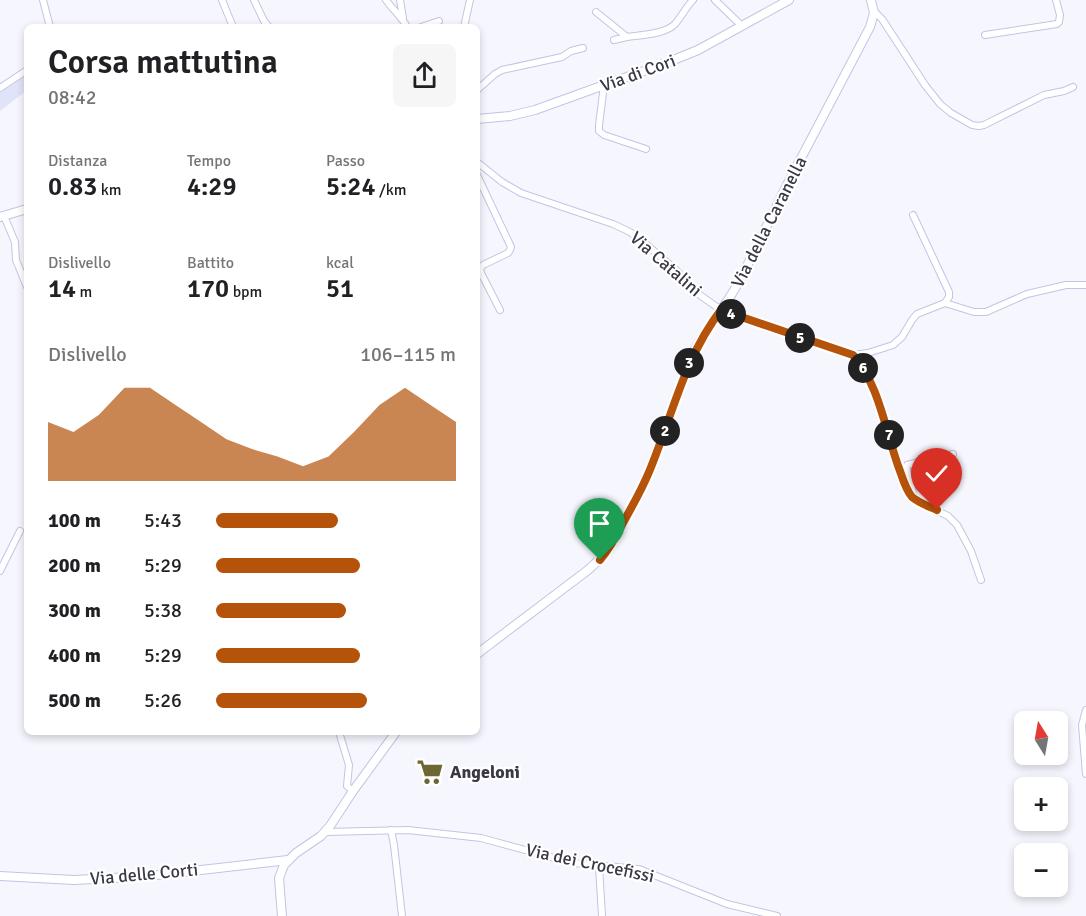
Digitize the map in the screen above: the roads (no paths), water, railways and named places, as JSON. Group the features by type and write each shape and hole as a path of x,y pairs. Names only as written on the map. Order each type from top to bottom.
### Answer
{"main road":[{"name":"Via di Cori","path":"480,119 532,111 651,69 683,56 789,0"},
{"path":"871,0 874,11"},
{"name":"Via della Caranella","path":"480,652 588,570 605,554 646,478 694,352 738,285 869,29 874,11"},
{"path":"2,216 24,210"},
{"path":"282,916 279,878 288,860 326,831 352,791 394,735"}],"street":[{"path":"43,0 49,24"},
{"path":"222,0 232,24"},
{"path":"254,0 266,24"},
{"path":"386,0 403,18"},
{"path":"400,0 406,24"},
{"path":"465,24 470,0"},
{"path":"614,40 670,28 693,0"},
{"path":"715,0 742,26"},
{"path":"985,35 1057,24 1060,17 1056,0"},
{"path":"874,11 937,101 951,113 974,125 984,125 1044,94 1073,87"},
{"path":"596,12 627,37"},
{"path":"430,24 439,21"},
{"path":"480,88 501,70 562,57 571,51 584,48"},
{"path":"0,88 24,72"},
{"path":"604,85 598,127 600,133 646,148"},
{"name":"Via Catalini","path":"480,164 502,182 521,193 609,222 630,232 682,275 699,294 721,310 853,355"},
{"path":"480,181 510,246 508,253 483,265 480,269 500,310"},
{"path":"853,355 870,353 893,345 902,337 917,314 945,303 949,297 949,292 913,215"},
{"path":"2,216 15,242 16,260 24,280"},
{"path":"945,303 974,312 986,312 1027,294 1066,285 1086,285"},
{"path":"853,355 861,364 885,419 908,490 913,498 947,516 957,525 969,545 981,580"},
{"path":"913,498 907,465 952,454"},
{"path":"0,571 20,531"},
{"path":"1086,710 1082,727 1086,774"},
{"path":"340,735 349,767 347,786 352,791"},
{"path":"391,830 402,916"},
{"name":"Via dei Crocefissi","path":"326,831 391,830 481,838 566,861 643,870 723,903 777,916"},
{"name":"Via delle Corti","path":"0,876 74,880 113,878 288,860"},
{"path":"599,866 602,916"}],"place":[{"name":"Angeloni","path":"430,772"}]}
